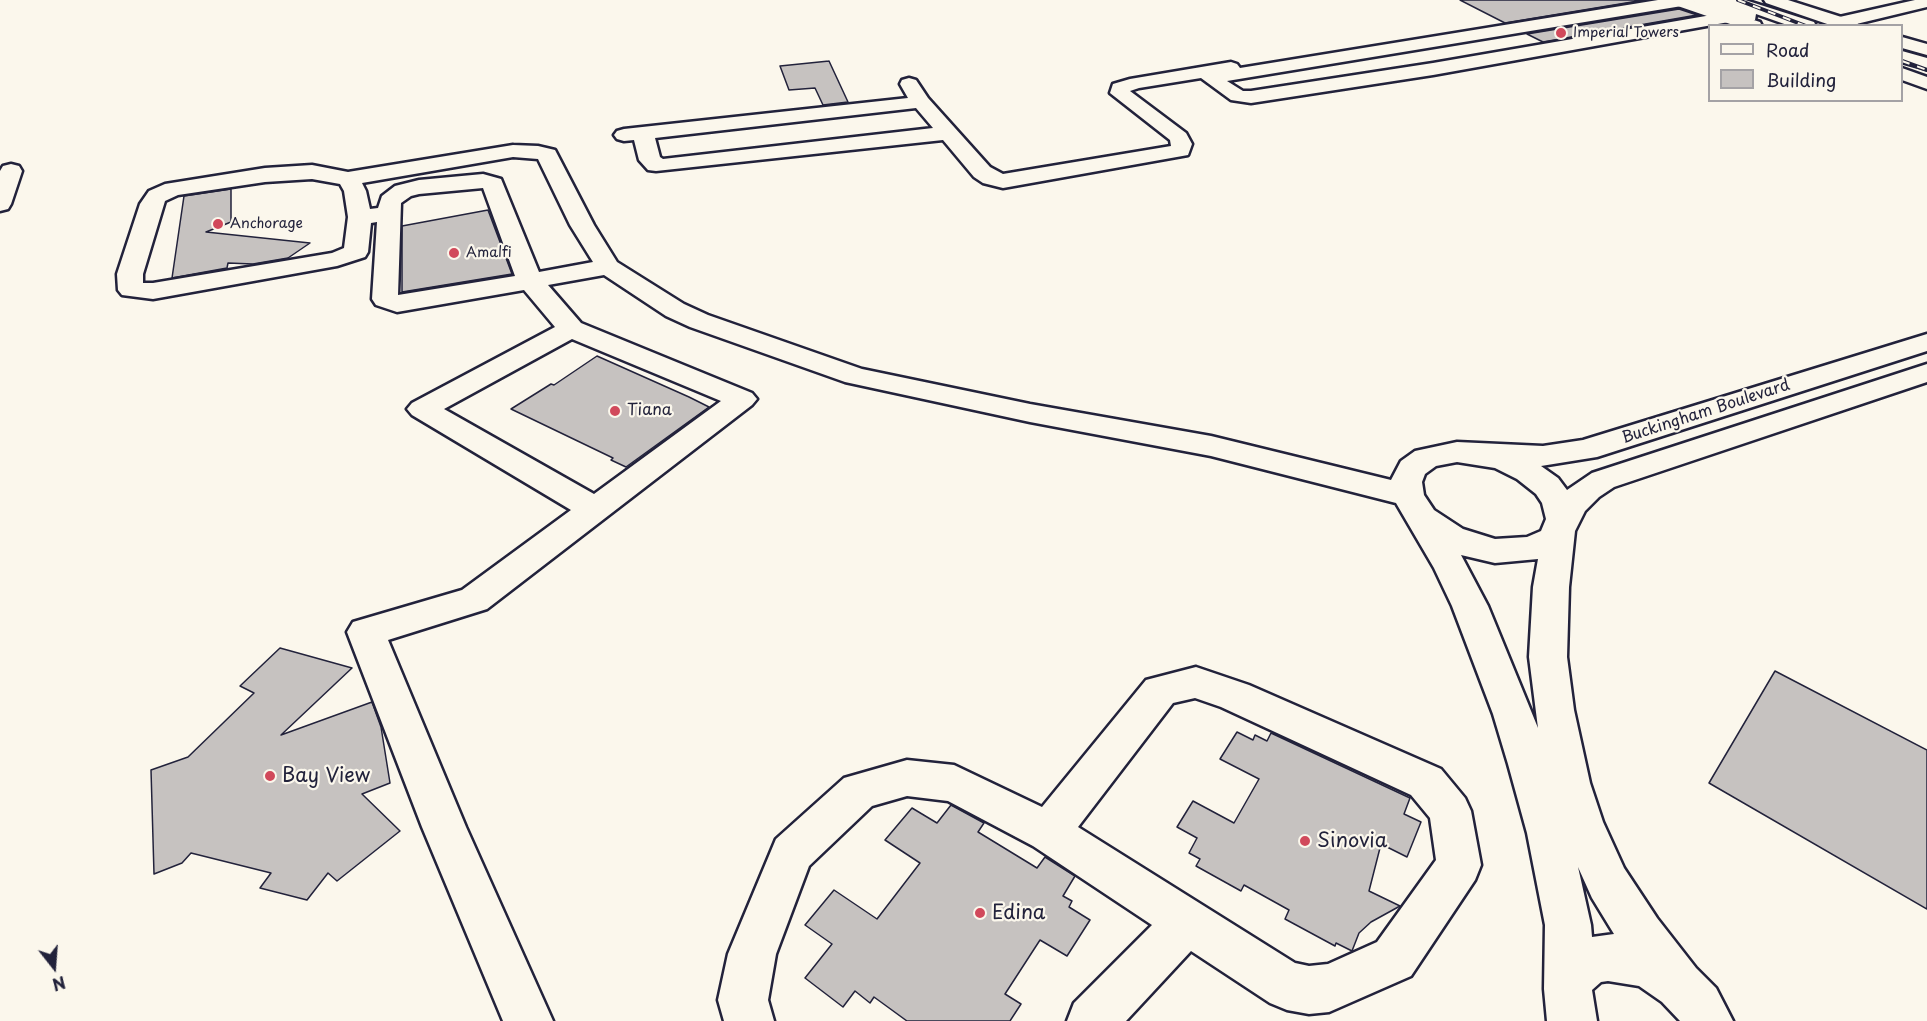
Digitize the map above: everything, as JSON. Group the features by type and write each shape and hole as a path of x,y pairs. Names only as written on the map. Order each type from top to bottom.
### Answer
{"street":[{"path":"1678,0 1392,50 1210,78 1238,96 1251,97 1433,69 1729,9 1751,24"},
{"path":"909,84 921,102 982,172 991,178 1003,181 1181,151 1182,144 1179,137 1120,93 1120,88 1149,81 1678,0 1799,24"},
{"path":"1701,0 1773,24"},
{"path":"1772,0 1846,24 1927,2"},
{"path":"1392,50 1433,69"},
{"path":"1903,56 1927,64"},
{"path":"1903,65 1927,74"},
{"path":"1903,74 1927,83"},
{"path":"921,102 633,134 650,160 656,165 663,165 948,133"},
{"path":"348,179 355,191 360,217 356,252 338,259 153,291 131,290 130,274 151,204 157,196 173,189 265,175 312,172 348,179 513,152 538,152 547,155 582,225 608,267 675,310 855,376 1030,413 1211,446 1411,503"},
{"path":"0,203 10,171"},
{"path":"528,1021 444,827 366,632 474,600 593,508 742,399 571,329 530,281 492,183 483,181 419,187 403,191 390,201 384,296 390,303 397,304 530,281 608,267"},
{"path":"360,217 389,214"},
{"path":"571,329 422,409 593,508"},
{"name":"Buckingham Boulevard","path":"1567,1010 1569,953 1565,907 1549,833 1523,744 1485,642 1463,591 1411,503 1406,482 1412,468 1426,458 1457,452 1526,457 1586,450 1927,342"},
{"name":"Buckingham Boulevard","path":"1411,503 1430,524 1472,546 1495,550 1531,549 1554,539 1571,505 1603,480 1927,373"},
{"name":"Buckingham Boulevard","path":"1481,454 1519,466 1547,486 1562,511 1563,519 1559,530 1551,587 1548,657 1554,710 1569,783 1581,822 1608,883 1624,911 1701,1012"},
{"path":"749,1021 743,1000 752,954 792,853 859,791 907,778 954,783 1048,832 1287,986 1309,990 1329,988 1394,959 1459,865 1450,811 1426,782 1235,696 1196,682 1160,691 1048,832"},
{"path":"1092,1021 1187,922"},
{"name":"Buckingham Boulevard","path":"1567,1010 1575,973 1589,961 1608,957 1631,959 1655,968 1701,1012"}],"building":[{"path":"1460,0 1644,0 1505,23"},
{"path":"1679,9 1697,15 1543,42 1527,34"},
{"path":"829,61 848,102 823,105 815,88 789,90 780,66"},
{"name":"Anchorage","path":"231,189 231,222 206,232 310,243 288,258 253,264 228,263 227,268 172,278 184,196"},
{"name":"Amalfi","path":"488,210 512,274 402,292 402,226"},
{"name":"Tiana","path":"597,356 709,407 626,467 611,460 613,458 511,409 551,384 554,385"},
{"name":"Bay View","path":"280,648 352,668 281,735 372,702 381,727 390,783 362,794 400,831 337,881 328,873 307,900 260,888 271,873 191,853 182,863 154,874 151,770 188,757 254,693 240,686"},
{"path":"1775,671 1927,750 1927,909 1709,783"},
{"name":"Sinovia","path":"1237,732 1253,740 1255,735 1267,741 1271,733 1410,798 1404,814 1421,822 1407,857 1381,844 1369,891 1400,906 1371,922 1359,933 1352,951 1336,943 1335,946 1285,919 1289,910 1244,885 1241,891 1196,866 1200,859 1189,853 1197,838 1177,827 1193,801 1234,823 1259,779 1220,759"},
{"name":"Edina","path":"951,805 984,823 978,832 1037,868 1045,857 1075,876 1063,896 1072,901 1069,907 1090,920 1067,956 1040,940 1005,994 1021,1004 1010,1021 907,1021 874,997 870,1003 855,991 843,1007 805,978 832,944 805,925 834,890 877,919 920,863 885,840 912,808 937,823"}],"railway":[{"path":"1738,0 1801,24"},
{"path":"1903,61 1927,70"}],"place":[{"name":"Imperial Towers","path":"1561,33"},
{"name":"Anchorage","path":"218,224"},
{"name":"Amalfi","path":"454,253"},
{"name":"Tiana","path":"615,411"},
{"name":"Bay View","path":"270,776"},
{"name":"Sinovia","path":"1305,841"},
{"name":"Edina","path":"980,913"}]}
